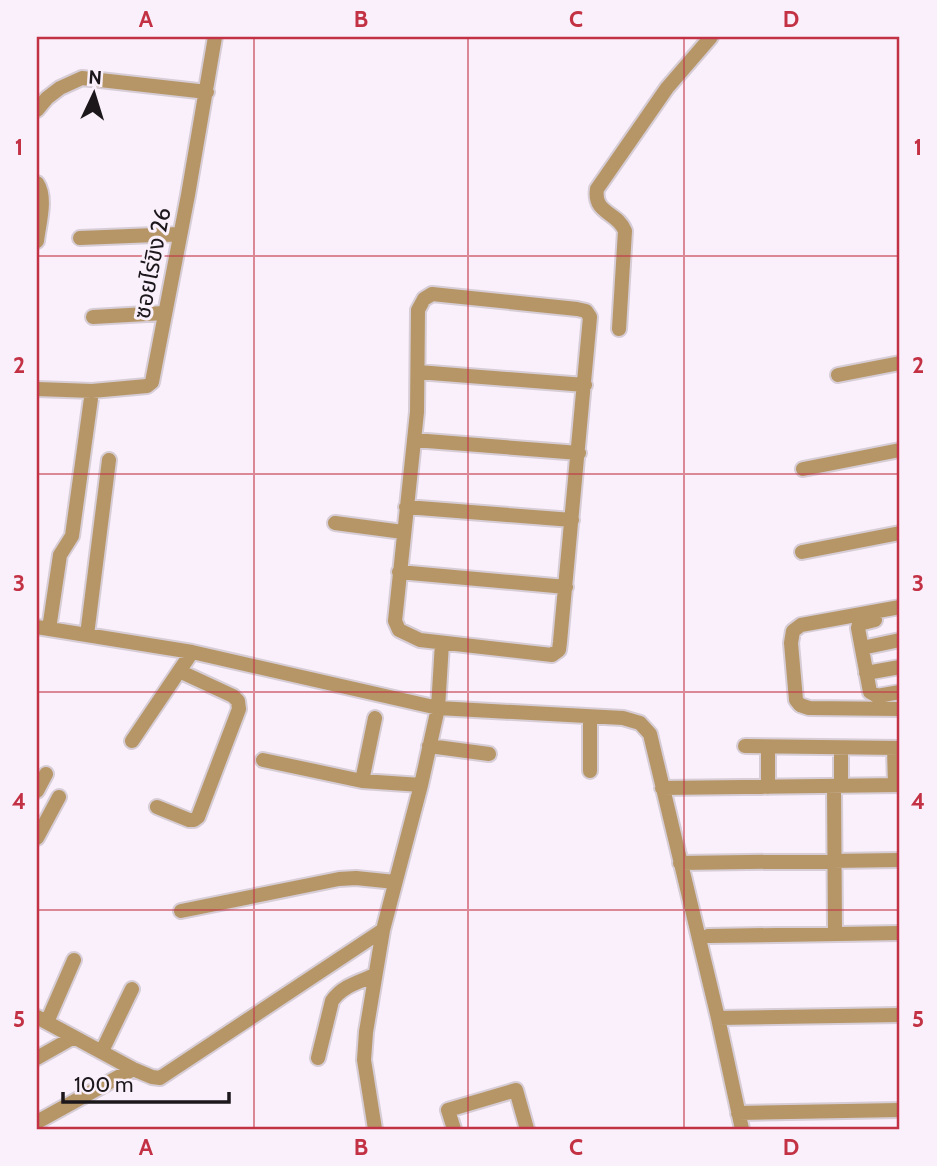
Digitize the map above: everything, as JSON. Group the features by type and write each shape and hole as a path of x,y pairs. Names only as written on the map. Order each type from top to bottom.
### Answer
{"street":[{"name":"ซอยไร่ขิง 26","path":"37,389 92,391 147,386 152,382 215,37"},
{"path":"619,329 625,231 622,223 599,205 595,198 597,189 667,88 711,37"},
{"path":"37,110 60,88 82,78 207,92"},
{"path":"37,183 42,198 37,241"},
{"path":"80,238 180,233"},
{"path":"432,294 586,312 590,317 559,650 552,655 420,640 399,630 395,621 414,440 418,372 418,310 424,299 432,294"},
{"path":"93,317 164,313"},
{"path":"838,375 900,363"},
{"path":"418,372 585,385"},
{"path":"92,391 72,536 60,555 43,628 192,652 438,708 623,718 640,723 650,734 718,1018 741,1129"},
{"path":"414,440 579,453"},
{"path":"803,469 900,450"},
{"path":"87,635 109,460"},
{"path":"406,507 572,520"},
{"path":"335,523 404,532"},
{"path":"802,552 900,533"},
{"path":"399,572 566,587"},
{"path":"900,607 801,625 793,631 791,643 796,700 800,705 809,709 900,709"},
{"path":"900,616 859,624 866,673 873,695 900,692"},
{"path":"862,649 900,640"},
{"path":"376,1129 364,1060 366,1032 383,930 438,708 442,643"},
{"path":"132,741 192,652"},
{"path":"866,673 900,667"},
{"path":"157,807 188,820 198,817 239,709 238,701 233,696 178,671"},
{"path":"590,717 590,771"},
{"path":"362,781 375,718"},
{"path":"429,746 489,754"},
{"path":"662,788 898,785 897,748 745,746"},
{"path":"768,747 768,787"},
{"path":"835,934 833,861 841,748"},
{"path":"264,760 362,781 421,785"},
{"path":"37,791 46,774"},
{"path":"37,838 59,797"},
{"path":"680,863 900,860"},
{"path":"181,911 340,879 395,882"},
{"path":"74,960 42,1019 133,1069 152,1077 160,1077 167,1075 383,930"},
{"path":"708,936 900,933"},
{"path":"318,1058 332,1001 337,993 375,975"},
{"path":"102,1051 132,989"},
{"path":"718,1018 900,1015"},
{"path":"37,1058 74,1037"},
{"path":"37,1122 133,1069"},
{"path":"454,1129 448,1110 516,1090 527,1129"},
{"path":"738,1113 900,1110"}]}
